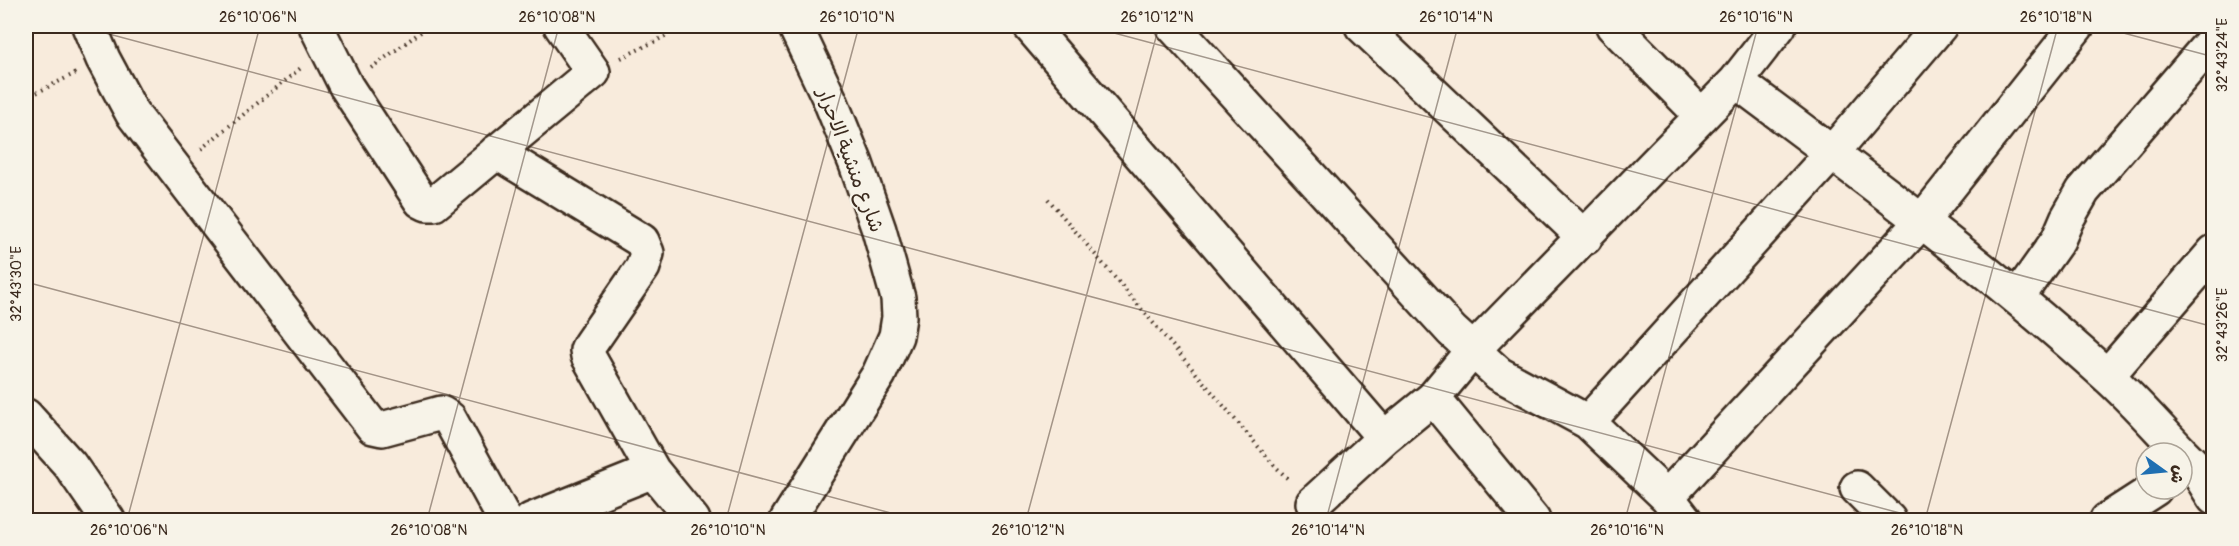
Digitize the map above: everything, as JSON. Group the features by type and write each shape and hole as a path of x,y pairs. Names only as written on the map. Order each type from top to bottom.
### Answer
{"street":[{"path":"89,26 103,59 132,113 372,427 382,429 441,413 449,418 505,520"},
{"path":"321,36 346,86 421,201 434,204 593,72 561,26"},
{"path":"1030,26 1384,438"},
{"path":"1173,26 1472,351 1499,374 1588,422 1676,509 1922,221 2077,26"},
{"path":"1362,26 1585,238"},
{"path":"1616,26 1702,116"},
{"path":"1313,503 1384,438 1433,398 1472,351 1736,81 1779,26"},
{"path":"1588,422 1832,153 1940,26"},
{"name":"شارع منشية الاحرار","path":"787,520 879,374 896,336 899,317 898,298 879,230 830,99 800,29"},
{"path":"2017,298 2058,240 2083,191 2214,39"},
{"path":"1736,81 1922,221 2017,298 2108,376 2172,441"},
{"path":"496,152 642,241 647,253 644,267 587,350 588,356 653,471 693,520"},
{"path":"2108,376 2214,252"},
{"path":"1433,398 1533,520"},
{"path":"26,416 70,465 108,520"},
{"path":"2194,466 2214,498"},
{"path":"531,520 653,471"},
{"path":"1857,488 1889,520"},
{"path":"2107,520 2136,501"}],"path":[{"path":"346,86 429,26"},
{"path":"593,72 666,36 660,26"},
{"path":"175,170 321,36"},
{"path":"26,98 103,59"},
{"path":"1047,199 1273,464 1313,503"}]}
